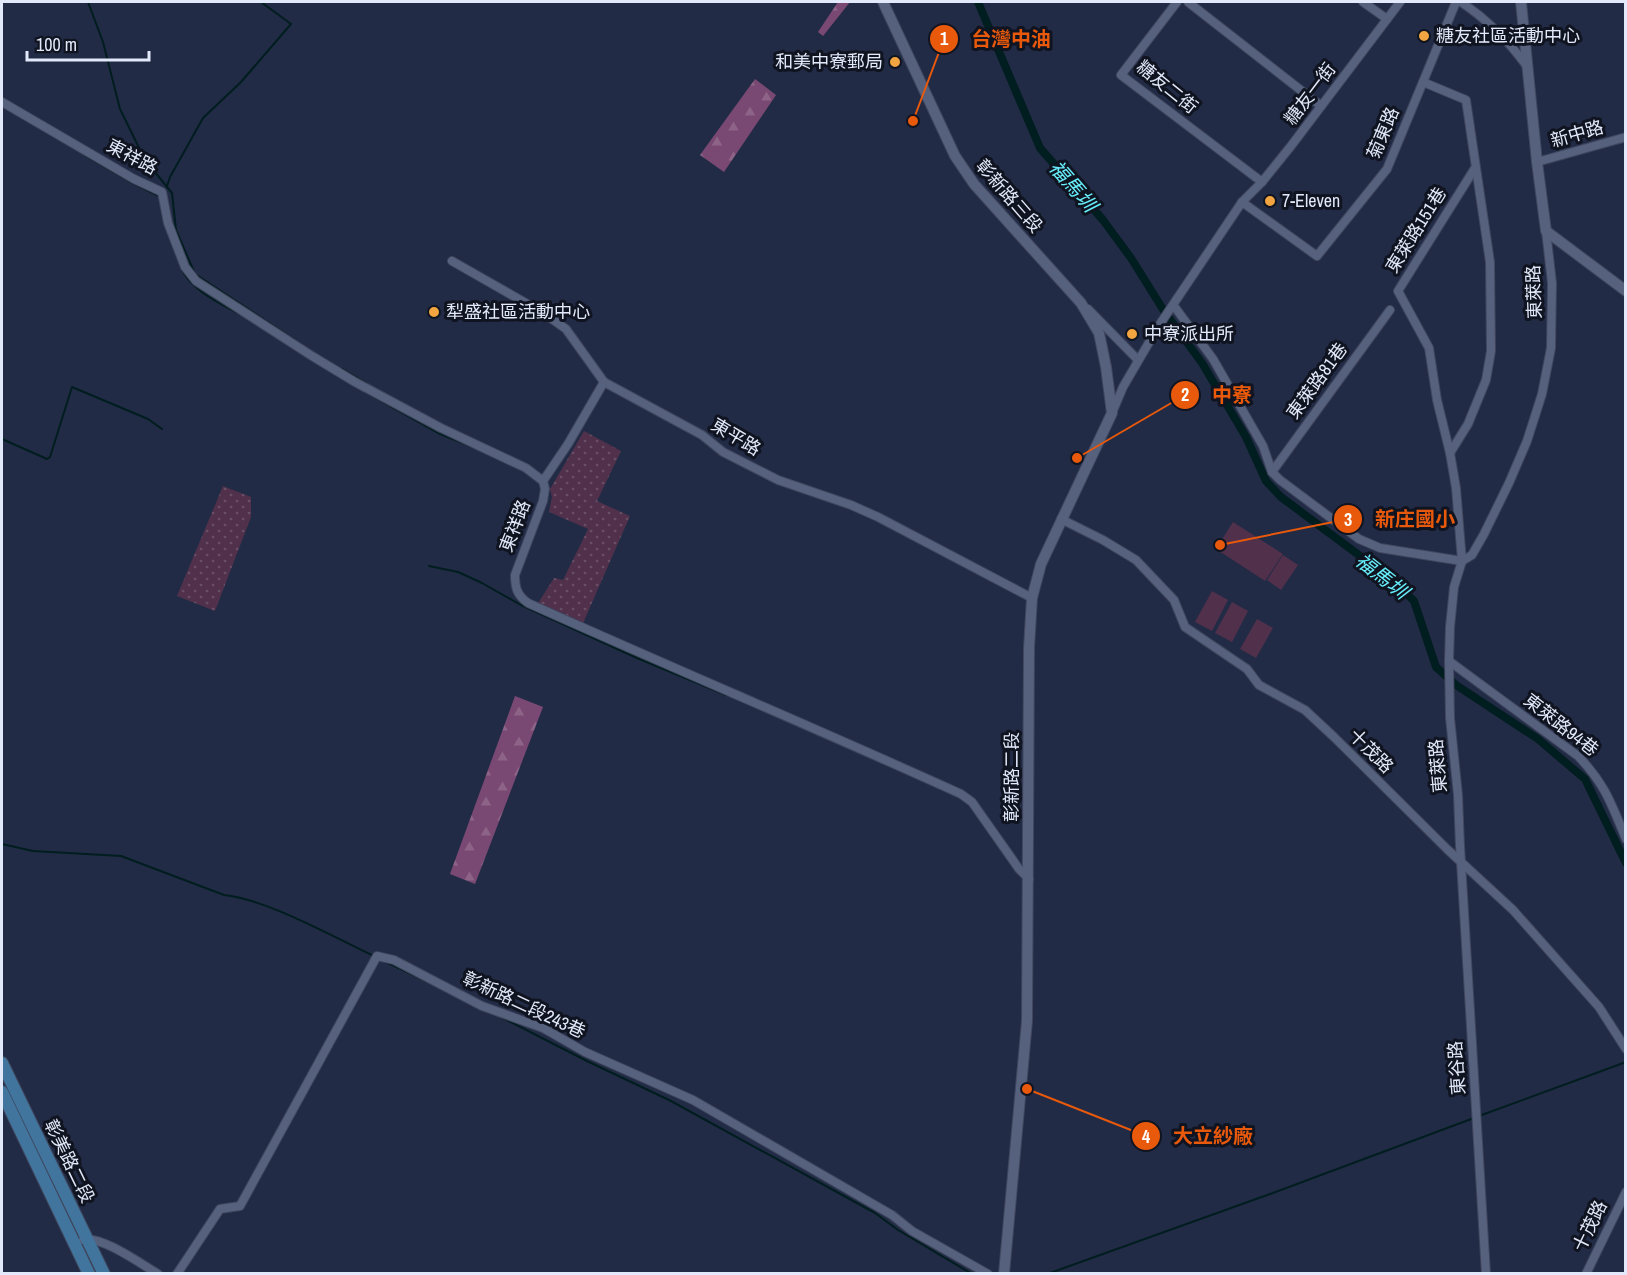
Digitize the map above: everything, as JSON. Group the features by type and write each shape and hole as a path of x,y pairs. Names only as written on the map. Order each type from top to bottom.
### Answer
{"main road":[{"name":"彰美路二段","path":"2,1064 80,1241 89,1274"},
{"name":"彰美路二段","path":"2,1092 80,1241 104,1274"}],"street":[{"name":"彰新路三段","path":"883,2 955,156 974,184 1081,303"},
{"name":"糖友二街","path":"1178,2 1121,75 1262,182"},
{"path":"1188,2 1321,106"},
{"path":"1363,2 1387,19"},
{"name":"糖友一街","path":"1242,202 1262,182 1400,2"},
{"name":"菊東路","path":"1242,202 1317,256 1387,169 1456,2"},
{"path":"1461,2 1480,14 1509,41 1526,65"},
{"name":"東萊路","path":"1460,861 1458,795 1450,718 1449,661 1454,587 1462,561 1472,555 1489,524 1527,441 1542,394 1551,337 1552,283 1526,65 1521,2"},
{"path":"1423,82 1466,100 1490,262 1491,351 1486,380 1468,424 1450,453"},
{"name":"東祥路","path":"2,102 134,179 162,192 168,223 185,267 196,280 356,382 441,428 515,461 543,481 545,489 543,501 514,575 519,597 673,668 831,735 961,794 972,802 1019,869 1029,879"},
{"name":"新中路","path":"1537,162 1626,137"},
{"name":"東萊路151巷","path":"1462,561 1456,488 1437,400 1429,348 1398,291 1475,168"},
{"path":"1112,413 1123,387 1158,327 1242,202"},
{"path":"1546,231 1626,291"},
{"name":"東平路","path":"452,261 543,312 566,329 604,382 702,435 723,452 778,480 851,505 878,517 1032,598"},
{"path":"1081,303 1138,360"},
{"path":"1081,303 1099,333 1112,413"},
{"path":"1171,308 1213,359 1263,446 1272,472 1280,480 1359,539 1380,548 1462,561"},
{"name":"東萊路81巷","path":"1272,472 1389,310"},
{"path":"543,481 568,444 604,382"},
{"name":"彰新路二段","path":"1004,1274 1027,1021 1029,648 1032,598 1041,564 1112,413"},
{"name":"十茂路","path":"1061,519 1136,560 1174,600 1185,627 1247,669 1259,685 1305,710 1513,910 1599,1007 1626,1048"},
{"name":"東萊路94巷","path":"1449,661 1578,756 1594,772 1606,790 1626,838"},
{"name":"東谷路","path":"1460,861 1486,1274"},
{"name":"彰新路二段243巷","path":"177,1274 220,1209 240,1206 375,960 394,960 482,1006 543,1028 585,1052 693,1100 892,1215 912,1231 988,1274"},
{"name":"十茂路","path":"1586,1274 1626,1192"},
{"path":"80,1241 101,1242 158,1274"}],"shaded area":[{"path":"584,431 621,451 597,501 630,516 580,630 535,608 554,578 563,580 588,529 549,512 552,497 550,489"},
{"path":"223,486 251,497 251,517 215,611 177,596"},
{"path":"1233,522 1283,554 1265,581 1216,549"},
{"path":"1283,555 1298,565 1281,590 1267,580"},
{"path":"1212,591 1228,600 1212,631 1195,622"},
{"path":"1232,602 1248,611 1232,642 1215,633"},
{"path":"1257,619 1273,628 1256,658 1240,649"}],"green space":[{"path":"838,2 850,2 823,36 818,32"},
{"path":"755,79 776,95 724,172 700,155"},
{"path":"515,696 543,707 475,884 450,874"}],"waterway":[{"path":"88,2 103,42 120,109 145,160 172,193 176,230 195,274 301,344"},
{"path":"167,186 203,118 241,82 291,24 261,2"},
{"name":"福馬圳","path":"978,2 1040,148 1103,220 1131,258 1164,311 1202,363 1246,437 1266,481 1281,497 1395,582 1414,601 1436,667 1456,685 1538,739 1585,779 1626,863"},
{"path":"86,156 159,196"},
{"path":"181,267 198,289 238,313"},
{"path":"342,369 366,383"},
{"path":"2,439 47,459 50,457 72,387 148,419 162,429"},
{"path":"365,392 438,433 475,448"},
{"path":"429,566 458,572 521,605 637,658 726,695"},
{"path":"2,844 33,851 121,856 224,895 242,898 280,911 374,956"},
{"path":"384,961 428,982"},
{"path":"501,1017 671,1101 875,1213 898,1230 972,1274"},
{"path":"1479,1116 1626,1062"},
{"path":"1050,1273 1474,1118"}],"place":[{"name":"糖友社區活動中心","path":"1424,36"},
{"name":"和美中寮郵局","path":"895,62"},
{"name":"台灣中油","path":"913,121"},
{"name":"7-Eleven","path":"1270,201"},
{"name":"犁盛社區活動中心","path":"434,312"},
{"name":"中寮派出所","path":"1132,334"},
{"name":"中寮","path":"1077,458"},
{"name":"新庄國小","path":"1220,545"},
{"name":"大立紗廠","path":"1027,1089"}]}
